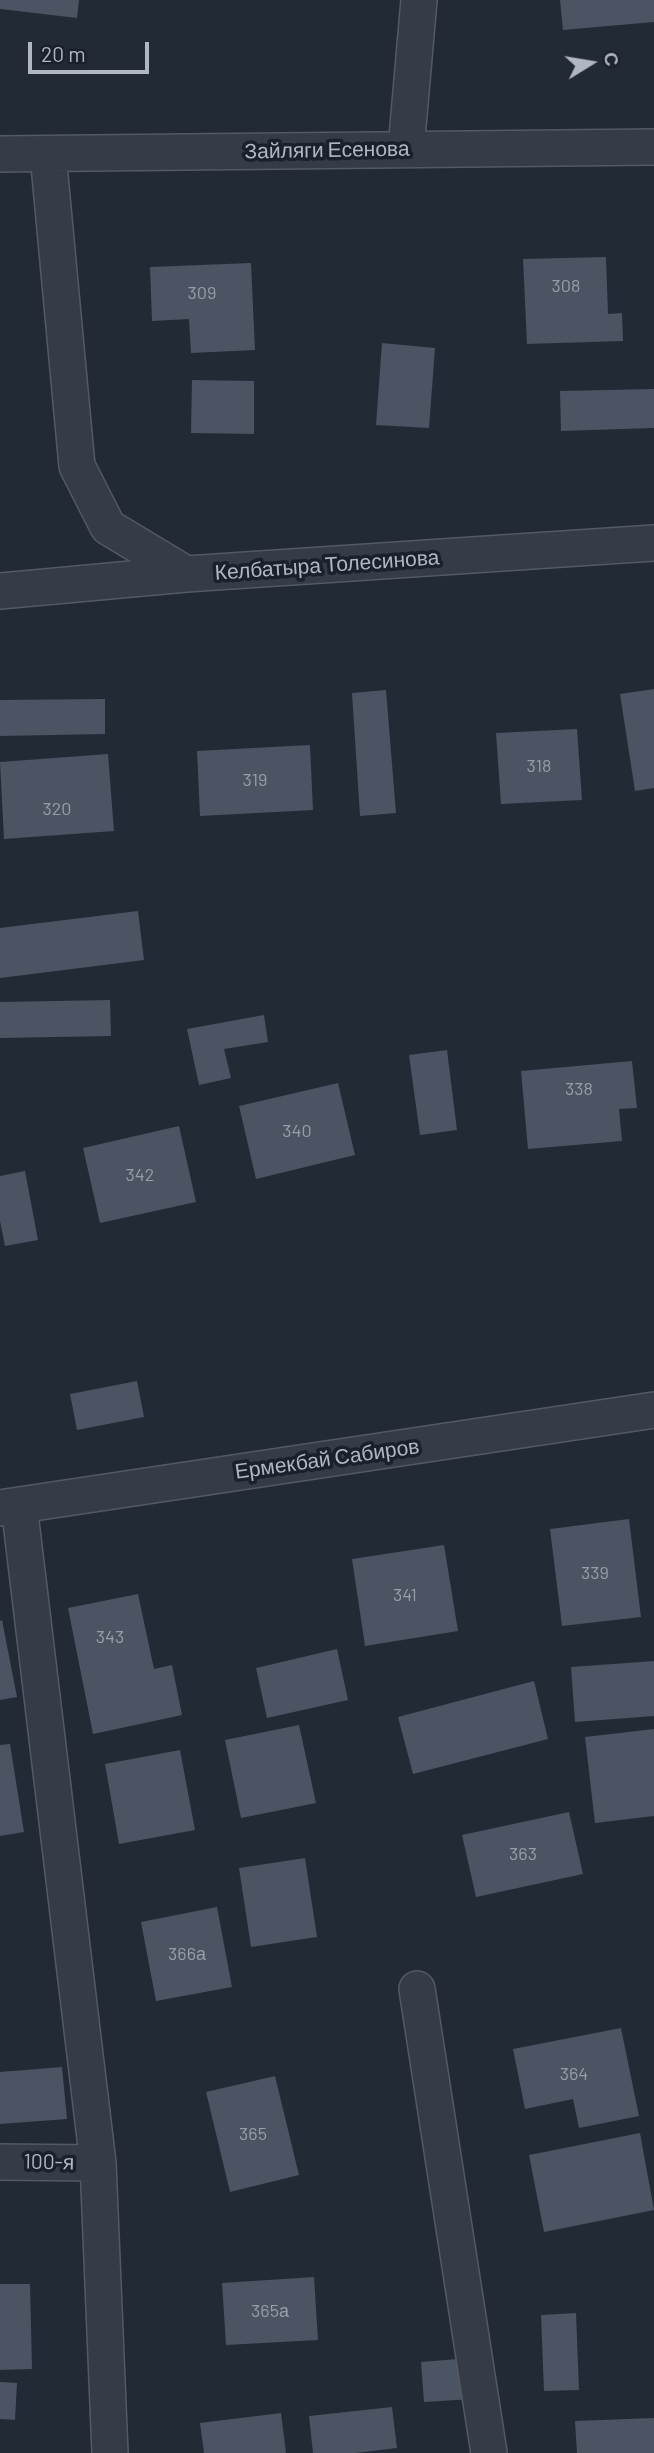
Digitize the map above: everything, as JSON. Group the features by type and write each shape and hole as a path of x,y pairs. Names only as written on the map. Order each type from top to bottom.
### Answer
{"street":[{"path":"406,149 419,0"},
{"name":"Зайляги Есенова","path":"0,154 654,147"},
{"path":"48,154 77,466 108,527 186,574"},
{"name":"Келбатыра Толесинова","path":"0,592 186,574 654,543"},
{"name":"Ермекбай Сабиров","path":"9,1506 654,1410"},
{"path":"9,1506 98,2163 110,2453"},
{"path":"417,1989 489,2453"},
{"name":"100-я","path":"0,2162 98,2163"}],"building":[{"path":"0,0 79,0 77,18 0,9"},
{"path":"560,0 654,0 654,22 563,30"},
{"path":"606,257 608,314 622,313 623,341 527,344 523,259"},
{"path":"251,263 255,350 191,353 189,319 152,321 150,267"},
{"path":"382,343 435,348 429,428 376,425"},
{"path":"192,380 254,381 254,434 191,433"},
{"path":"654,389 654,428 561,431 560,391"},
{"path":"654,689 654,788 635,791 620,694"},
{"path":"386,690 396,813 360,816 352,693"},
{"path":"105,699 105,734 0,736 0,700"},
{"path":"577,729 582,800 501,804 496,733"},
{"path":"310,745 313,810 200,816 197,751"},
{"path":"108,754 114,831 4,839 0,762"},
{"path":"138,911 144,960 0,978 0,928"},
{"path":"110,1000 111,1036 0,1038 0,1002"},
{"path":"264,1015 268,1042 224,1049 231,1078 199,1085 187,1029"},
{"path":"447,1050 457,1130 420,1135 409,1055"},
{"path":"632,1061 637,1108 619,1109 622,1141 528,1149 521,1071"},
{"path":"338,1083 355,1155 256,1179 239,1106"},
{"path":"179,1126 196,1202 100,1223 83,1148"},
{"path":"25,1171 38,1240 5,1246 0,1221 0,1176"},
{"path":"137,1381 144,1417 77,1430 70,1394"},
{"path":"629,1519 641,1617 562,1626 550,1529"},
{"path":"444,1545 458,1631 365,1646 352,1559"},
{"path":"138,1594 154,1669 172,1665 182,1715 93,1734 68,1608"},
{"path":"2,1620 17,1697 0,1700 0,1621"},
{"path":"337,1649 348,1700 267,1718 256,1668"},
{"path":"654,1661 654,1716 575,1722 571,1667"},
{"path":"534,1681 548,1739 413,1774 398,1717"},
{"path":"299,1725 316,1803 241,1818 225,1740"},
{"path":"654,1729 654,1816 595,1823 585,1737"},
{"path":"10,1744 24,1832 0,1836 0,1745"},
{"path":"180,1750 195,1830 119,1844 105,1764"},
{"path":"569,1812 583,1874 476,1897 462,1835"},
{"path":"305,1858 317,1937 251,1947 239,1868"},
{"path":"217,1907 232,1987 156,2001 141,1922"},
{"path":"621,2028 639,2116 579,2128 573,2099 525,2109 513,2049"},
{"path":"62,2067 67,2119 0,2124 0,2072"},
{"path":"275,2076 299,2175 230,2192 206,2092"},
{"path":"640,2133 654,2210 544,2232 529,2155"},
{"path":"314,2277 318,2340 226,2345 222,2283"},
{"path":"0,2284 30,2284 32,2369 0,2370"},
{"path":"576,2313 579,2390 544,2391 541,2315"},
{"path":"470,2358 473,2399 424,2402 421,2362"},
{"path":"0,2382 17,2383 15,2420 0,2419"},
{"path":"392,2407 397,2448 355,2453 313,2453 309,2416"},
{"path":"281,2413 286,2453 204,2453 200,2423"},
{"path":"654,2418 654,2453 577,2453 575,2421"}]}
